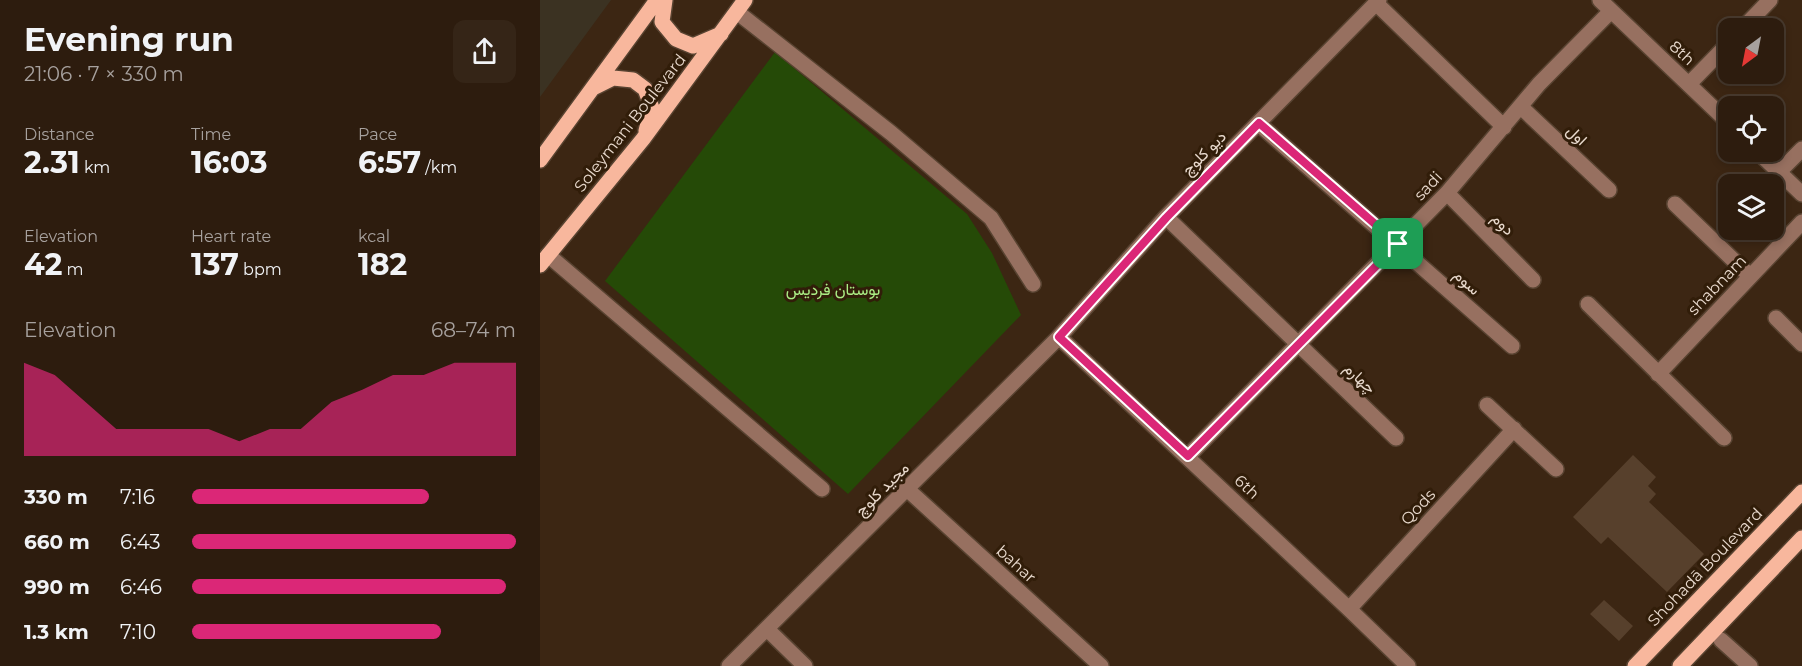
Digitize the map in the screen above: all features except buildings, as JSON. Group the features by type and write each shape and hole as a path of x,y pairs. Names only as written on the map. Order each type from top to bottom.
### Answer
{"main road":[{"path":"540,160 657,0"},
{"path":"665,0 662,22 676,39 693,46 722,33"},
{"name":"Soleymani Boulevard","path":"544,260 643,139 741,6"},
{"path":"592,88 613,78 633,80 645,89 652,108 643,139"},
{"name":"Shohadā Boulevard","path":"1635,666 1802,492"},
{"path":"1680,666 1802,538"}],"street":[{"path":"1753,18 1770,0"},
{"path":"1378,2 1504,127"},
{"name":"دیو کلوچ","path":"1059,337 1166,218 1378,2"},
{"name":"sadi","path":"1188,456 1448,193 1606,5"},
{"name":"8th","path":"1606,5 1718,112"},
{"path":"741,6 991,219 1033,284"},
{"path":"1689,84 1718,54"},
{"name":"اول","path":"1521,106 1609,190"},
{"name":"سوم","path":"1259,123 1512,346"},
{"path":"1779,172 1802,149"},
{"path":"1768,162 1802,194"},
{"name":"دوم","path":"1448,193 1533,280"},
{"path":"1675,204 1750,276"},
{"name":"چهارم","path":"1166,218 1396,438"},
{"name":"shabnam","path":"1658,374 1802,222"},
{"path":"544,260 822,489"},
{"path":"1588,304 1724,438"},
{"path":"1776,318 1801,340"},
{"name":"6th","path":"1059,337 1188,456 1407,666"},
{"name":"مجید کلوچ","path":"729,666 1059,337"},
{"path":"1488,405 1556,470"},
{"name":"Qods","path":"1349,609 1514,429"},
{"name":"bahar","path":"907,489 1101,666"},
{"path":"767,629 805,666"},
{"path":"1721,640 1750,666"}],"shaded area":[{"path":"540,0 611,0 540,97"}],"green space":[{"name":"بوستان فردیس","path":"775,52 967,214 992,253 1021,315 848,494 605,281"}],"route":[{"path":"1259,123 1398,244 1188,456 1059,337 1166,218 1259,123"}]}
